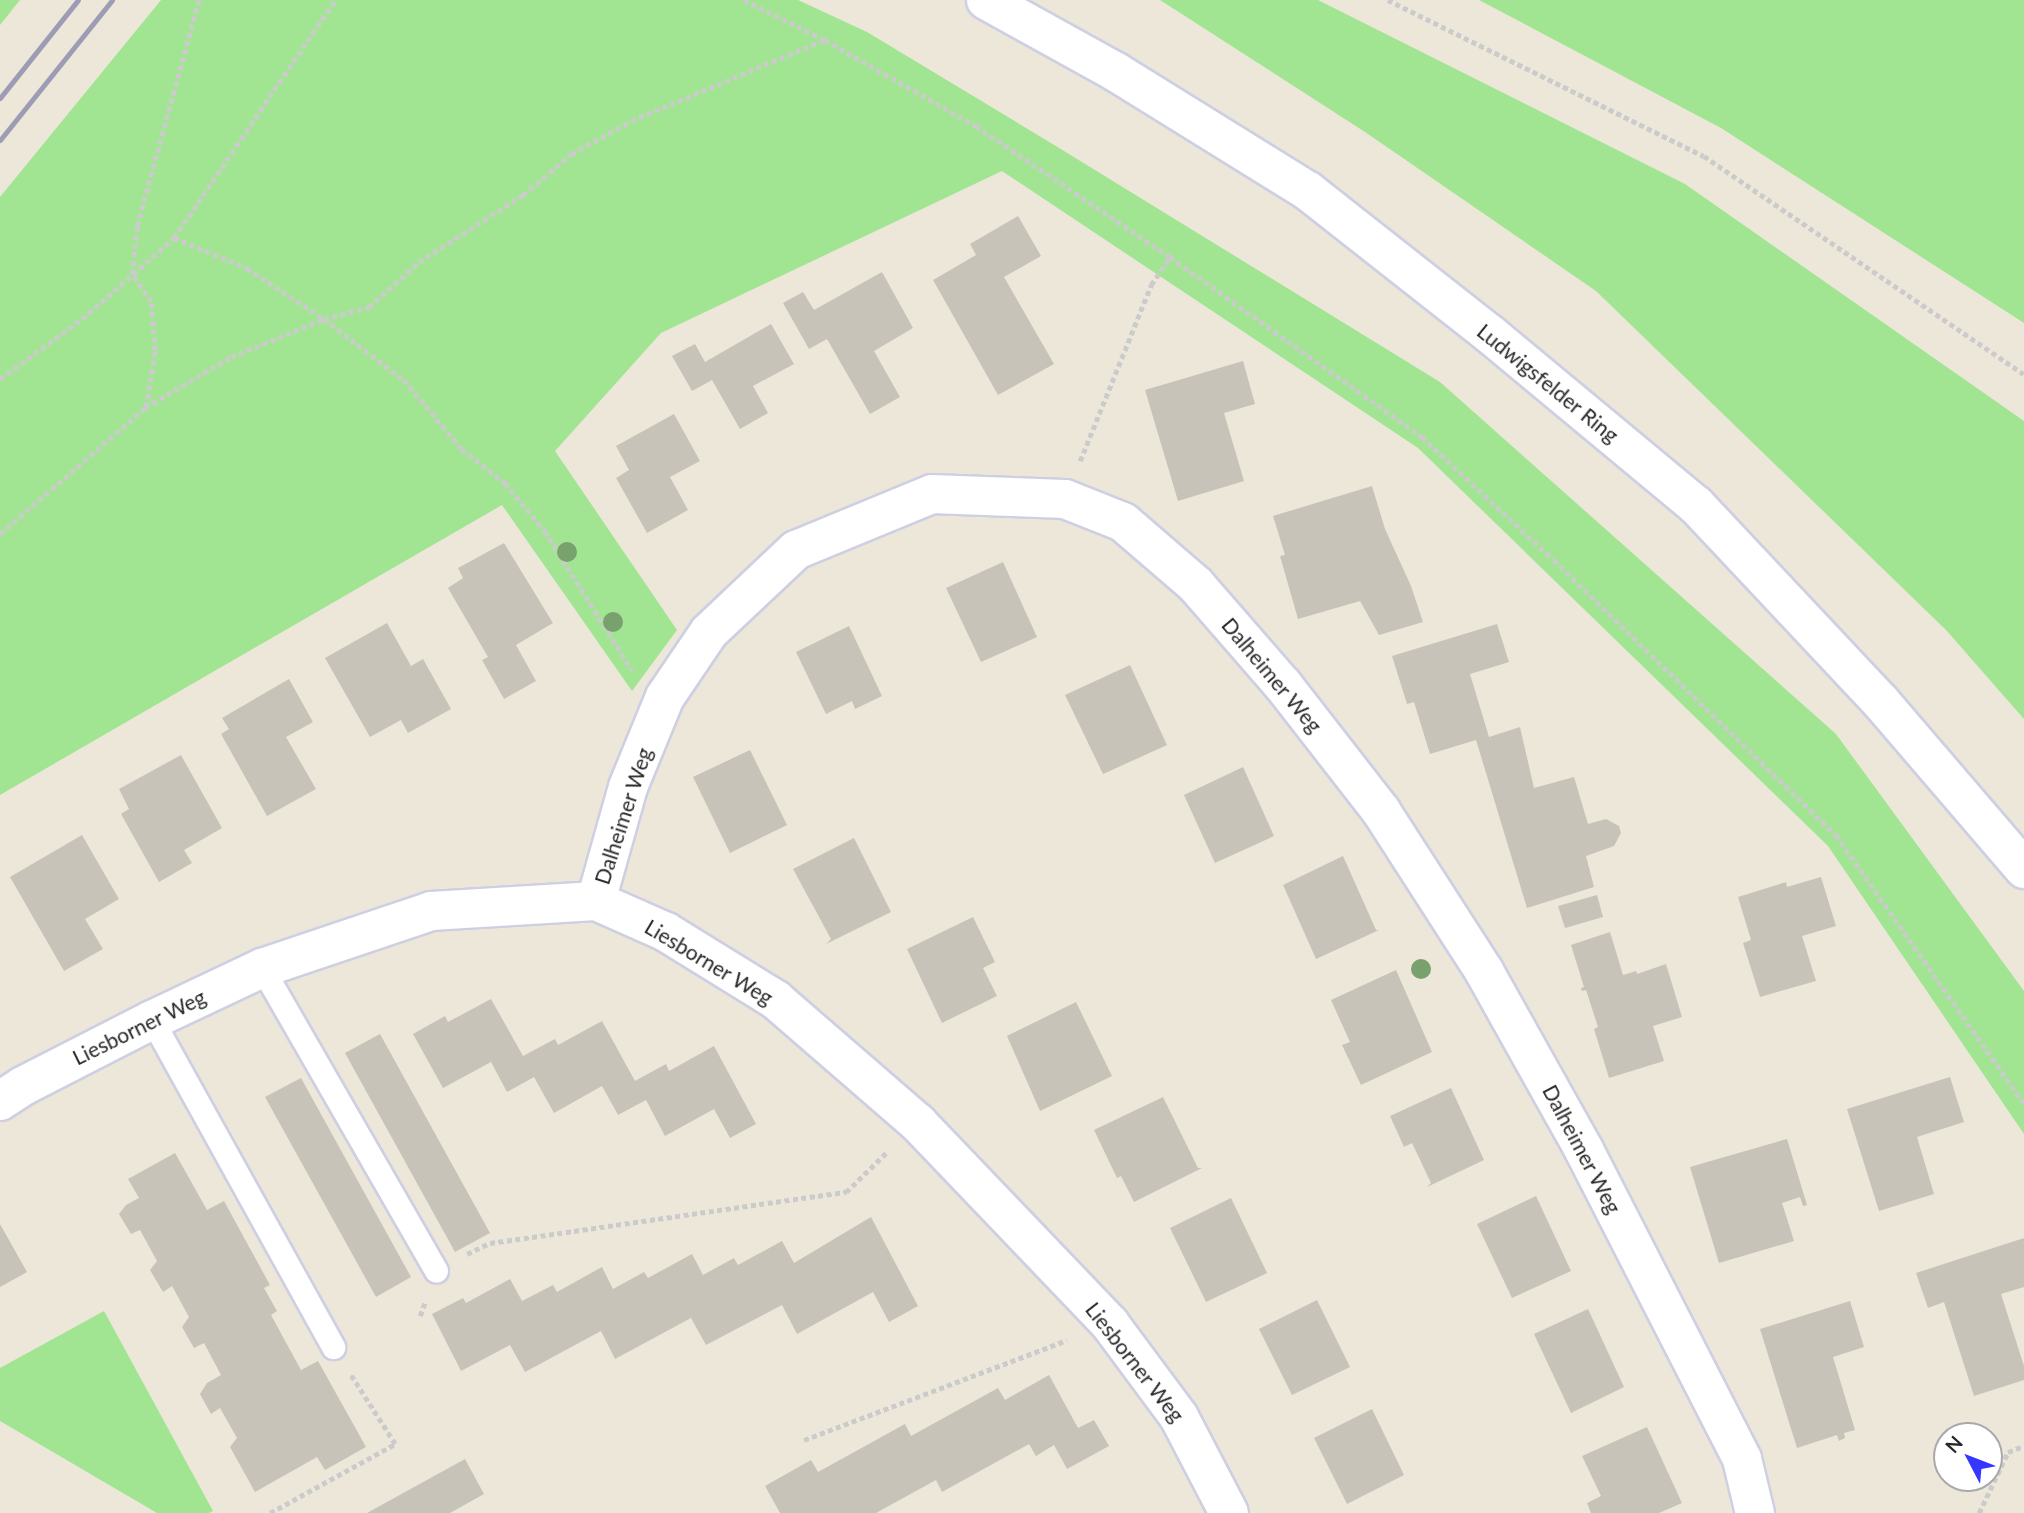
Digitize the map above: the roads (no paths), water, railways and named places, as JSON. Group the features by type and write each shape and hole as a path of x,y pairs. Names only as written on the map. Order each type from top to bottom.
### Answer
{"street":[{"name":"Ludwigsfelder Ring","path":"986,0 1116,72 1308,191 1491,335 1696,505 1881,702 2024,869"},
{"name":"Dalheimer Weg","path":"596,901 628,787 665,696 709,632 796,550 932,494 1065,499 1123,522 1196,585 1283,685 1381,811 1484,971 1584,1150 1742,1459 1755,1513"},
{"name":"Liesborner Weg","path":"0,1101 23,1086 152,1020 262,968 431,911 596,901 666,932 776,1000 918,1123 1110,1324 1180,1417 1229,1513"}],"lane":[{"path":"262,968 436,1269"},
{"path":"152,1020 333,1347"}],"railway":[{"path":"0,98 78,0"},
{"path":"0,140 112,0"}]}
